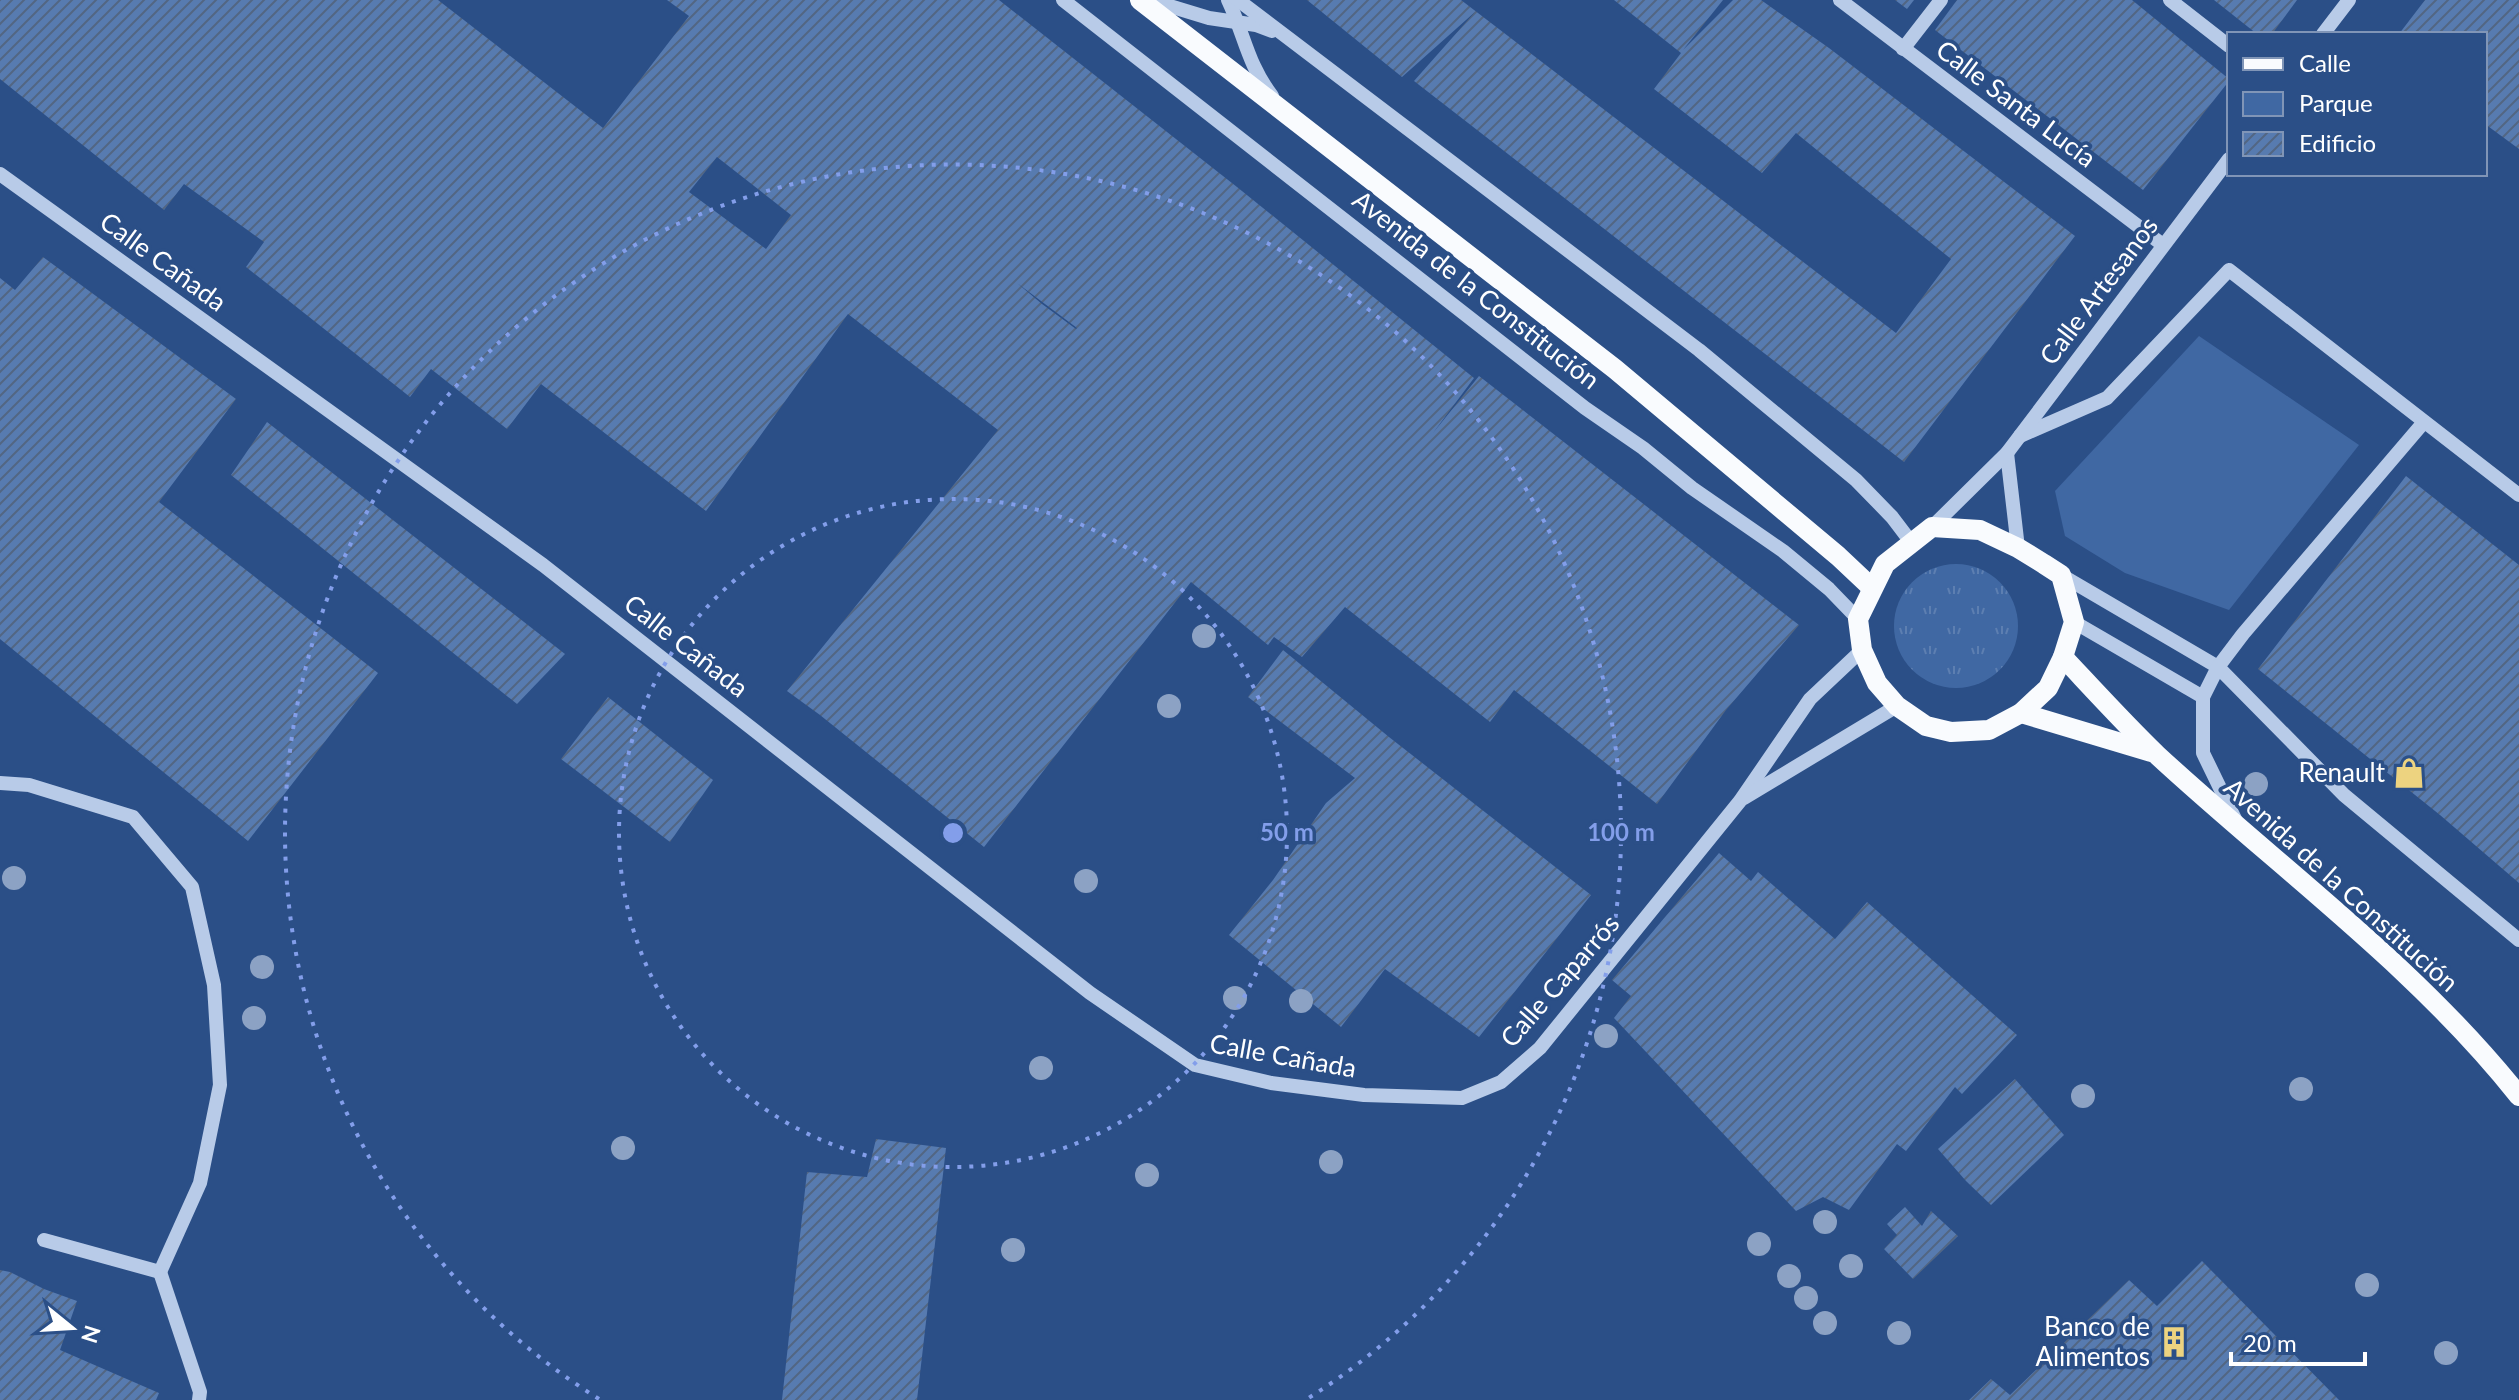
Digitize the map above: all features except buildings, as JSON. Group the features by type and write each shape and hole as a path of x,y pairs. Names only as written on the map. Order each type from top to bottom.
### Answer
{"main road":[{"name":"Avenida de la Constitución","path":"1140,0 1615,369 1872,588"},
{"path":"1932,527 1980,530 2018,548 2061,575 2074,622 2063,657 2048,688 2021,713 1989,730 1951,732 1926,726 1897,706 1877,683 1862,650 1858,619 1872,588 1885,564 1932,527"},
{"name":"Avenida de la Constitución","path":"2063,657 2155,753 2368,938 2494,1064 2519,1096"},
{"name":"Avenida de la Constitución","path":"2021,713 2155,753"}],"street":[{"name":"Avenida de la Constitución","path":"1063,0 1585,408 1783,551 1829,589 1858,619"},
{"path":"1150,0 1209,18 1256,25 1287,37"},
{"name":"Avenida de la Constitución","path":"1228,0 1247,55 1260,80 1284,112"},
{"path":"1238,0 1699,350 1856,480 1911,542"},
{"name":"Calle Santa Lucía","path":"1840,0 2163,245"},
{"path":"1903,49 1941,0"},
{"path":"2170,0 2227,44"},
{"path":"2325,32 2349,0"},
{"name":"Calle Artesanos","path":"1932,527 2007,453 2227,162"},
{"name":"Calle Cañada","path":"0,174 543,565 1090,993 1195,1065 1271,1083 1364,1095"},
{"path":"2020,436 2107,398 2229,270 2519,495"},
{"path":"2239,825 2203,753 2203,697 2218,667 2243,634 2424,422"},
{"path":"2007,453 2018,548"},
{"path":"2061,575 2218,667 2344,795 2519,940"},
{"path":"2074,622 2203,697"},
{"name":"Calle Caparrós","path":"1364,1095 1462,1098 1501,1082 1540,1048 1740,801 1810,699 1862,650"},
{"name":"Calle Caparrós","path":"1740,801 1897,706"},
{"path":"0,783 29,785 133,817 192,887 214,985 220,1085 200,1183 160,1272 200,1392 199,1400"},
{"path":"44,1240 160,1272"}],"green space":[{"path":"2199,336 2359,445 2229,610 2125,573 2065,536 2055,491"},
{"path":"1956,564 1980,569 2000,582 2013,602 2018,626 2013,650 2000,670 1980,683 1956,688 1932,683 1912,670 1899,650 1894,626 1899,602 1912,582 1932,569"}],"place":[{"name":"Renault","path":"2409,773"},
{"name":"Banco de Alimentos","path":"2174,1342"}]}
